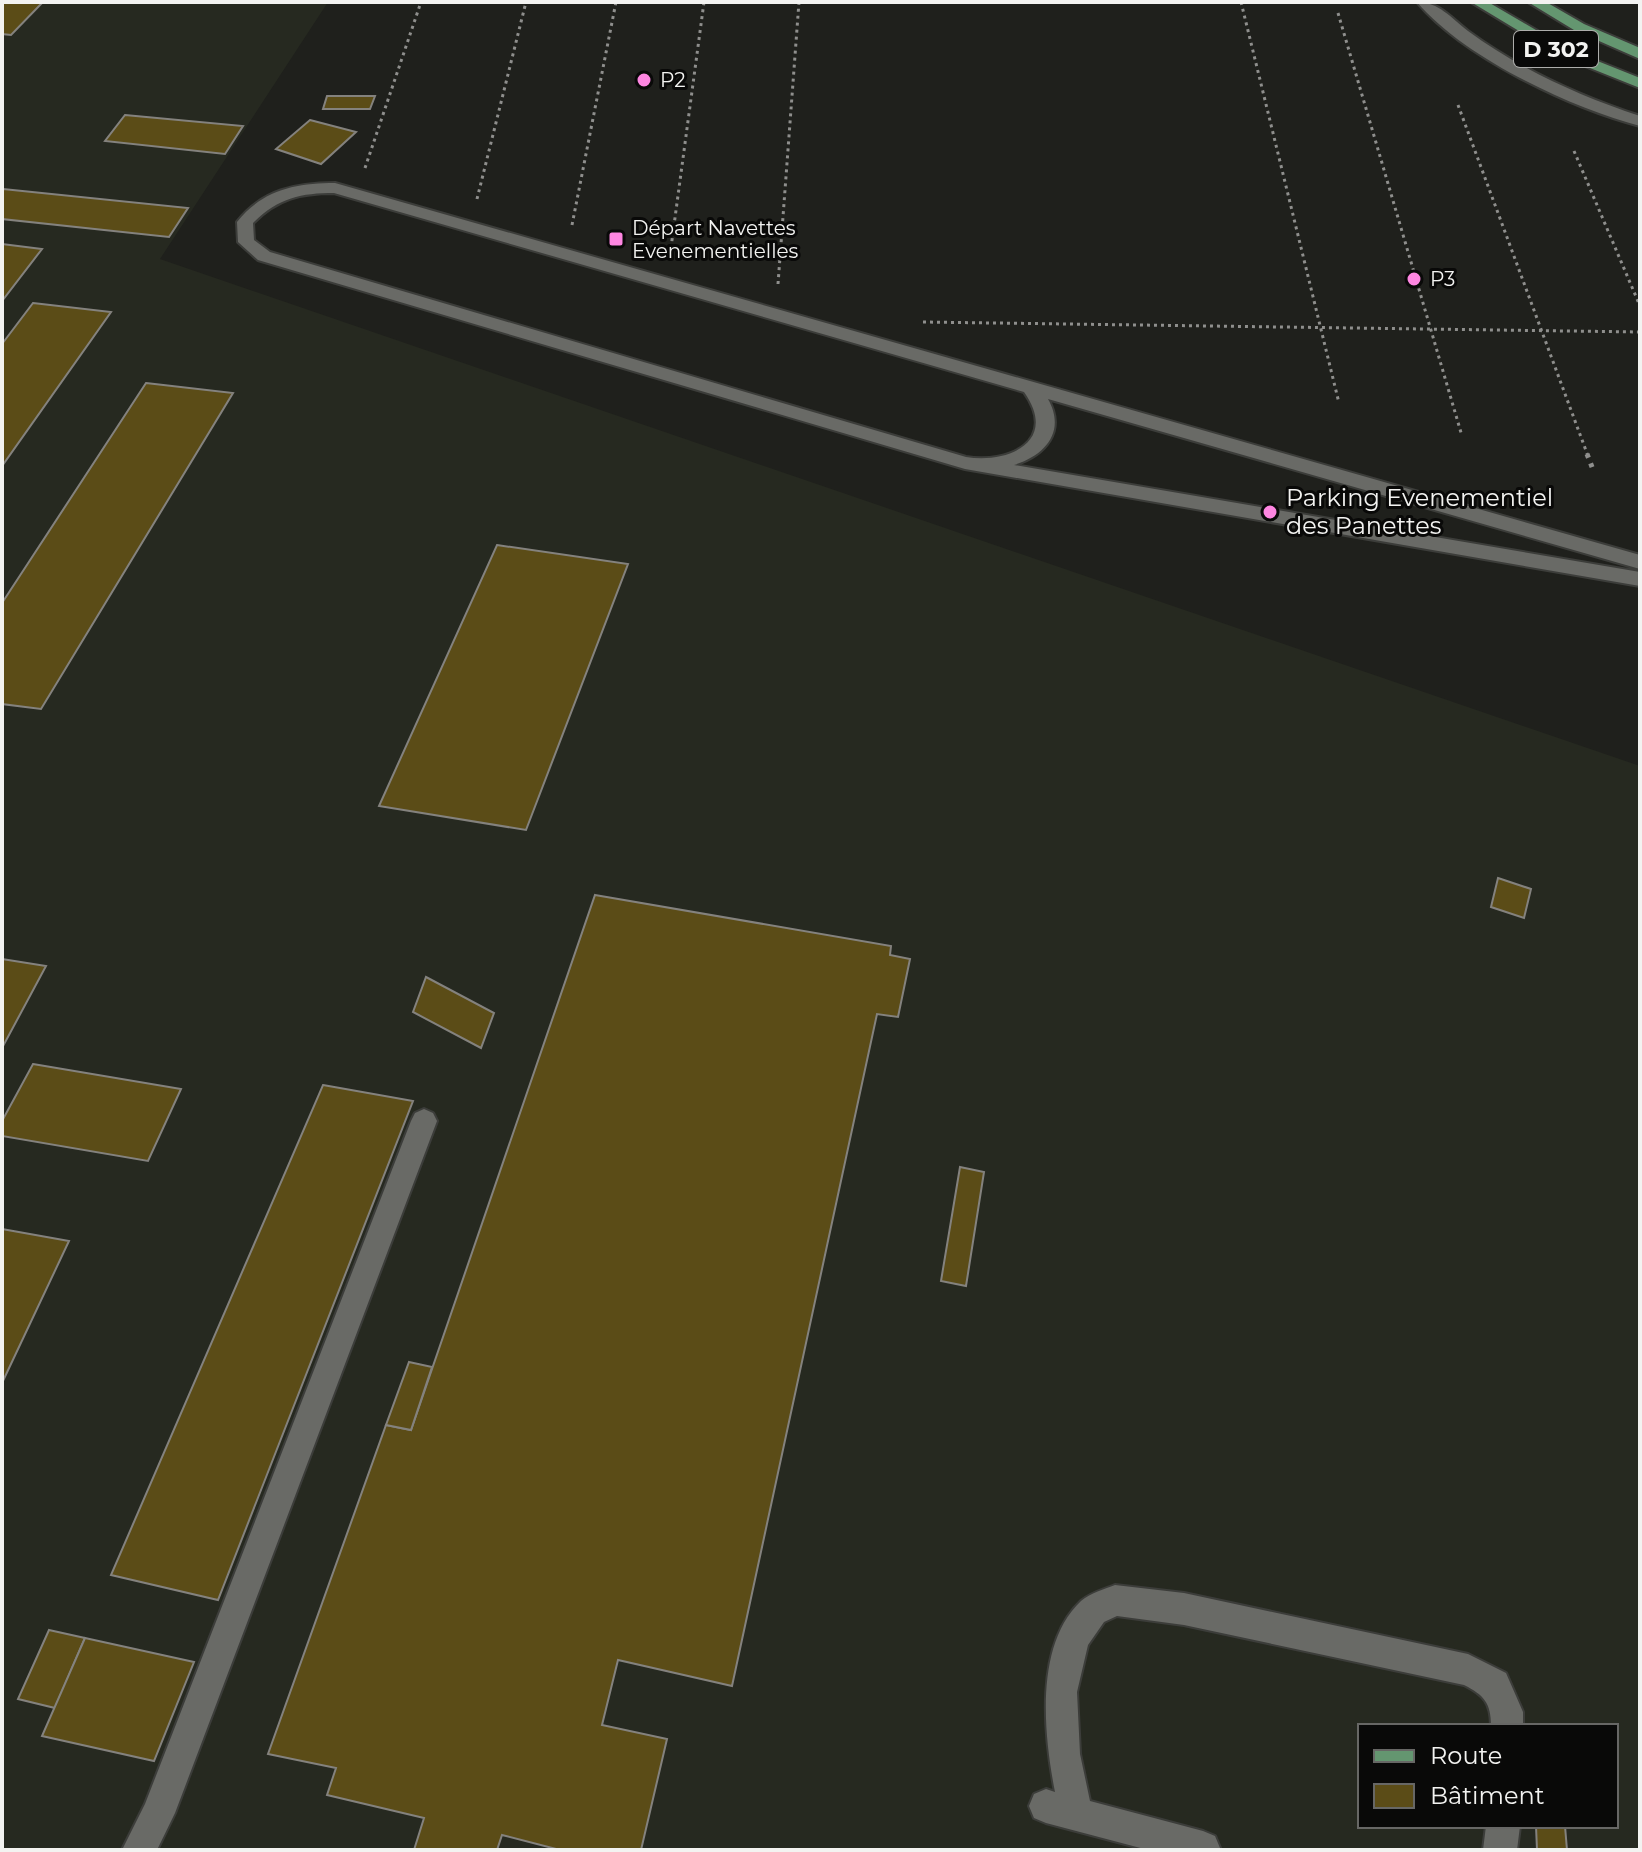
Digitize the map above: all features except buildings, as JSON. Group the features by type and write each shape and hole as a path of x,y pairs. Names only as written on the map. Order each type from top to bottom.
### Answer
{"main road":[{"name":"D 302","path":"1478,2 1565,53 1640,83"},
{"name":"D 302","path":"1535,2 1579,27 1640,54"}],"lane":[{"path":"1424,2 1443,20 1531,77 1640,121"},
{"path":"1640,562 335,188 283,192 260,205 245,222 246,242 264,256 965,463 1640,579"},
{"path":"965,463 1005,462 1027,455 1043,441 1048,421 1043,401 1031,388"},
{"path":"139,1850 158,1813 424,1121"},
{"path":"1205,1849 1061,1810 1064,1754 1061,1692 1074,1638 1093,1611 1115,1600 1184,1609 1468,1670 1495,1684 1507,1712 1507,1724"},
{"path":"1500,1850 1503,1828"}],"path":[{"path":"365,170 421,2"},
{"path":"476,202 526,2"},
{"path":"571,229 616,2"},
{"path":"669,257 704,2"},
{"path":"765,285 778,289 799,2"},
{"path":"1241,2 1339,403"},
{"path":"1338,13 1462,436"},
{"path":"1458,105 1594,472"},
{"path":"1574,151 1640,306"},
{"path":"919,322 1640,332"}],"shaded area":[{"path":"2,2 328,2 160,259 1640,766 1640,1850 2,1850"}],"place":[{"name":"P2","path":"644,80"},
{"name":"Départ Navettes Evenementielles","path":"616,239"},
{"name":"P3","path":"1414,279"},
{"name":"Parking Evenementiel des Panettes","path":"1270,512"}]}
